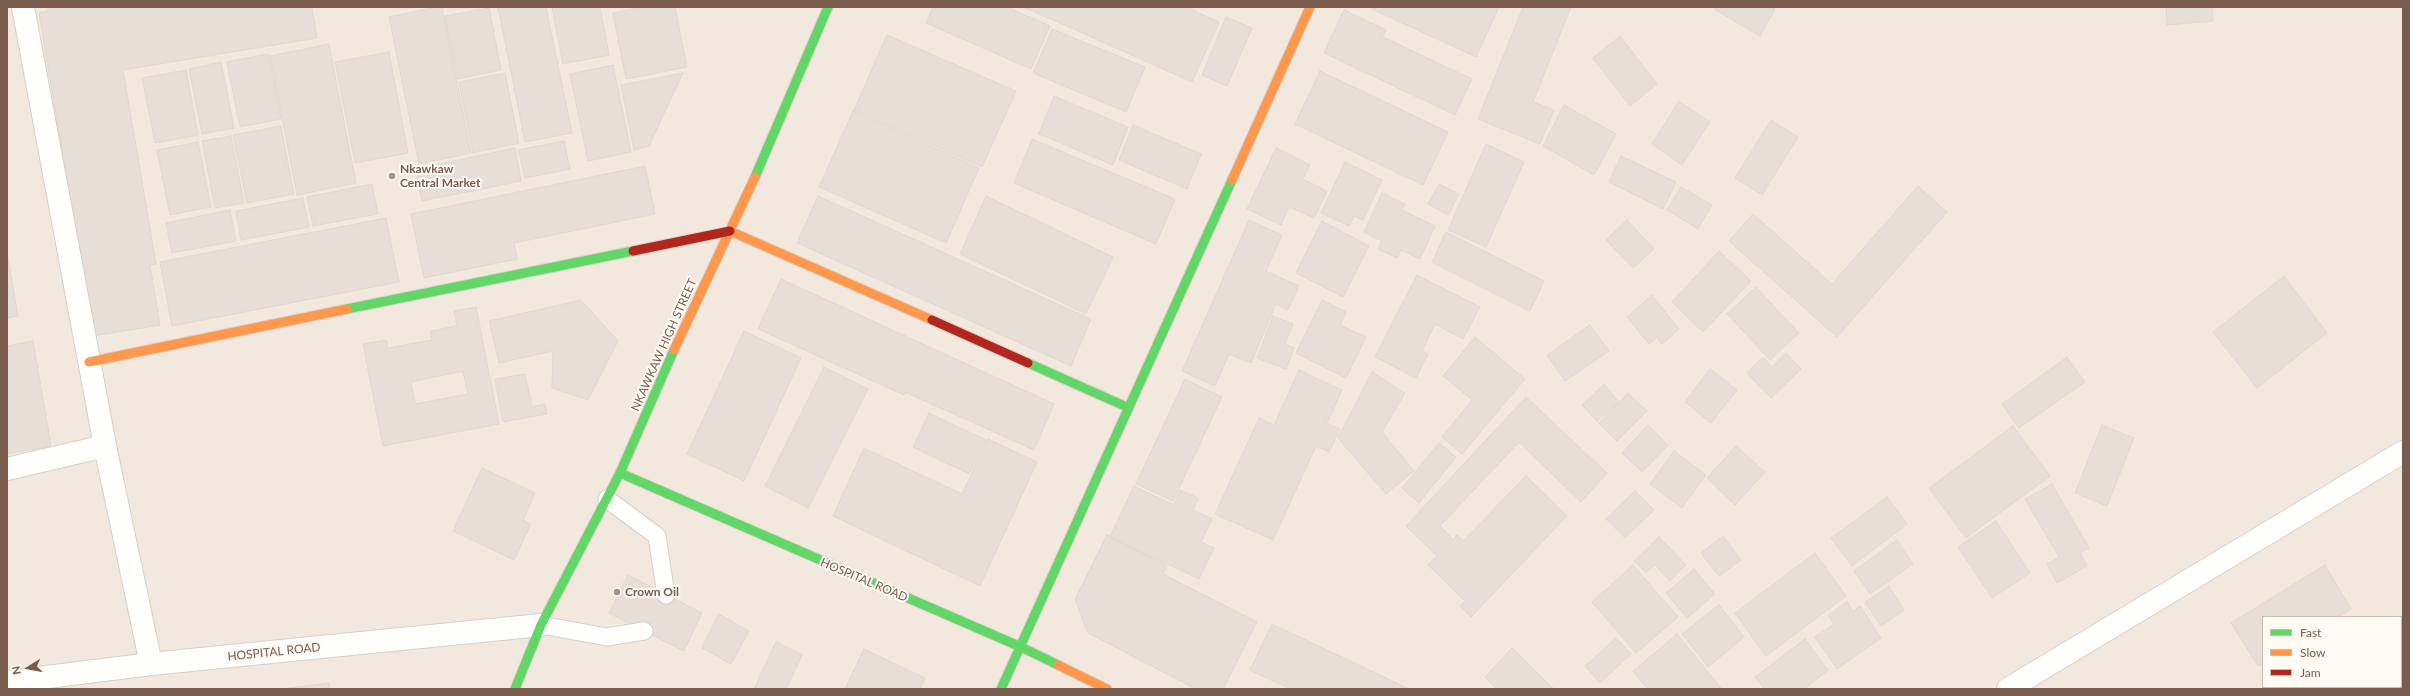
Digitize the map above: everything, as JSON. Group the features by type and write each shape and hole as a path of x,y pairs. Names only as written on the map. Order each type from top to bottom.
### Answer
{"street":[{"path":"23,7 105,446 151,664"},
{"name":"NKAWKAW HIGH STREET","path":"516,689 542,625 620,473 696,300 731,231 828,7"},
{"path":"1001,689 1310,7"},
{"path":"89,362 731,231 1129,408"},
{"path":"7,469 105,446"},
{"path":"2008,689 2403,452"},
{"name":"HOSPITAL ROAD","path":"620,473 1021,647 1107,689"},
{"name":"HOSPITAL ROAD","path":"7,682 151,664 542,625"}],"lane":[{"path":"607,499 657,536 666,595"},
{"path":"542,625 607,637 644,631"}],"shaded area":[{"path":"7,7 2403,7 2403,689 7,689"}],"building":[{"path":"48,7 312,7 317,38 123,70 156,264 150,265 160,325 93,336 39,13 48,11"},
{"path":"442,7 471,153 419,164 389,17"},
{"path":"498,7 546,7 572,133 525,142"},
{"path":"552,7 600,7 609,55 563,64"},
{"path":"644,7 675,7 687,67 626,79 613,13"},
{"path":"933,7 1007,7 1050,26 1031,69 926,23"},
{"path":"1024,7 1186,7 1219,22 1192,82"},
{"path":"1373,7 1499,7 1476,57 1372,9"},
{"path":"1523,7 1571,7 1533,102 1554,110 1540,144 1478,119"},
{"path":"1716,7 1770,7 1775,9 1760,36 1714,9"},
{"path":"2166,7 2212,7 2213,21 2167,25"},
{"path":"489,8 501,70 458,79 445,16"},
{"path":"1344,10 1386,30 1383,37 1472,79 1455,115 1324,53"},
{"path":"1226,17 1252,28 1227,86 1202,75"},
{"path":"1052,29 1145,67 1126,112 1033,73"},
{"path":"887,35 1016,91 982,167 854,110"},
{"path":"1620,36 1657,84 1630,106 1593,58"},
{"path":"329,44 356,183 297,195 270,56"},
{"path":"389,52 408,153 355,163 335,62"},
{"path":"268,54 281,119 240,127 227,62"},
{"path":"221,62 234,128 202,134 189,69"},
{"path":"613,65 631,152 588,161 570,74"},
{"path":"186,70 198,135 155,143 142,78"},
{"path":"1320,71 1448,132 1423,185 1295,124"},
{"path":"505,73 519,143 473,153 459,82"},
{"path":"683,73 649,146 634,150 621,85"},
{"path":"1054,96 1128,127 1113,165 1039,134"},
{"path":"1679,101 1710,122 1682,165 1652,144"},
{"path":"1564,105 1616,134 1594,175 1543,146"},
{"path":"853,111 979,168 946,243 819,187"},
{"path":"1771,120 1798,137 1762,195 1735,178"},
{"path":"1133,125 1201,154 1187,189 1119,160"},
{"path":"281,126 294,194 247,203 233,135"},
{"path":"231,136 244,203 215,208 202,141"},
{"path":"1032,139 1175,199 1156,244 1014,183"},
{"path":"564,141 570,169 525,178 518,150"},
{"path":"198,142 211,207 170,215 157,150"},
{"path":"1486,144 1524,162 1486,247 1448,230"},
{"path":"515,148 521,181 422,201 416,169"},
{"path":"1276,148 1310,165 1303,179 1327,191 1314,218 1289,207 1281,225 1247,209"},
{"path":"1621,156 1676,182 1663,209 1609,182"},
{"path":"1345,162 1382,180 1363,220 1354,216 1349,226 1321,213"},
{"path":"645,166 655,214 514,243 517,259 424,278 411,214"},
{"path":"372,184 378,214 313,226 307,197"},
{"path":"1439,184 1459,194 1448,215 1428,204"},
{"path":"1918,186 1947,212 1837,337 1729,241 1753,214 1832,284"},
{"path":"1681,187 1712,205 1698,229 1667,210"},
{"path":"1382,193 1405,204 1402,210 1435,226 1420,259 1401,250 1397,258 1378,249 1382,241 1364,232"},
{"path":"818,196 1091,319 1071,366 797,243"},
{"path":"986,196 1113,257 1086,314 960,254"},
{"path":"303,198 309,227 241,240 236,211"},
{"path":"230,210 236,241 172,253 166,223"},
{"path":"386,218 399,282 172,326 160,262"},
{"path":"1249,220 1282,235 1266,271 1299,286 1288,310 1276,304 1251,363 1229,354 1215,386 1182,371"},
{"path":"1627,220 1654,249 1633,268 1606,240"},
{"path":"1322,221 1369,246 1343,297 1296,273"},
{"path":"1446,232 1544,281 1530,311 1432,262"},
{"path":"1719,251 1751,281 1703,332 1672,302"},
{"path":"7,253 18,316 7,318"},
{"path":"1417,275 1480,307 1463,339 1435,324 1422,351 1428,354 1416,378 1375,357"},
{"path":"2284,276 2327,333 2257,388 2213,332"},
{"path":"781,279 1054,404 1034,450 905,392 904,395 758,329"},
{"path":"1756,287 1799,333 1770,360 1727,314"},
{"path":"1652,295 1679,329 1662,344 1657,337 1649,344 1627,317"},
{"path":"581,300 618,341 588,400 552,388 553,351 499,363 489,321"},
{"path":"1322,300 1346,312 1340,325 1366,337 1346,378 1296,353"},
{"path":"476,307 499,424 383,446 363,344 386,340 388,348 432,340 430,331 457,326 454,311","holes":["463,371 468,394 415,404 411,382"]},
{"path":"1273,316 1293,324 1285,344 1294,348 1286,369 1257,358"},
{"path":"1590,325 1609,351 1565,381 1547,355"},
{"path":"744,331 801,358 744,481 687,454"},
{"path":"1475,337 1525,379 1462,454 1442,437 1472,400 1443,376"},
{"path":"33,341 51,446 7,454 7,346"},
{"path":"1786,353 1801,369 1771,398 1747,373 1763,357 1772,367"},
{"path":"2067,357 2085,382 2019,428 2002,404"},
{"path":"824,367 868,389 808,508 765,486"},
{"path":"1710,369 1737,390 1711,423 1685,402"},
{"path":"1299,370 1342,390 1327,423 1340,429 1329,452 1316,446 1273,540 1215,514 1259,418 1274,425"},
{"path":"1372,372 1405,393 1382,432 1414,471 1386,494 1338,438"},
{"path":"525,374 532,407 545,404 547,414 503,422 495,379"},
{"path":"1185,379 1222,397 1173,501 1136,484"},
{"path":"1604,384 1619,402 1597,421 1582,405"},
{"path":"1628,393 1647,411 1617,441 1599,423"},
{"path":"1526,397 1607,473 1581,502 1519,442 1440,526 1452,538 1436,555 1406,526"},
{"path":"929,413 986,440 969,474 913,447"},
{"path":"1648,425 1668,445 1642,472 1622,453"},
{"path":"2102,425 2134,438 2107,506 2075,493"},
{"path":"2013,426 2050,476 1966,538 1929,488"},
{"path":"988,439 1037,462 980,586 833,516 864,448 962,494"},
{"path":"1439,443 1456,457 1419,503 1402,488"},
{"path":"1736,446 1765,472 1735,505 1707,478"},
{"path":"1674,451 1706,475 1682,508 1650,484"},
{"path":"482,468 535,493 523,520 531,524 514,560 453,531"},
{"path":"1526,476 1567,516 1471,617 1460,606 1465,601 1428,565 1457,535 1463,541"},
{"path":"2052,484 2089,548 2080,553 2087,566 2057,583 2047,564 2059,557 2025,499"},
{"path":"1134,486 1174,505 1180,490 1198,498 1193,510 1212,519 1201,542 1214,548 1199,579 1110,537"},
{"path":"1635,491 1654,510 1625,538 1606,519"},
{"path":"1887,497 1907,524 1852,566 1831,538"},
{"path":"1996,521 2030,573 1992,598 1958,547"},
{"path":"1107,535 1167,566 1163,574 1257,622 1223,689 1196,689 1088,633 1075,599"},
{"path":"1723,536 1741,560 1719,576 1701,553"},
{"path":"1659,537 1686,565 1670,581 1655,565 1646,573 1634,561"},
{"path":"1897,540 1913,564 1870,594 1854,571"},
{"path":"1815,553 1846,596 1766,656 1735,613"},
{"path":"1633,565 1678,617 1636,653 1592,602"},
{"path":"2325,565 2351,609 2340,616 2262,616 2262,664 2258,666 2231,623"},
{"path":"1694,569 1715,594 1687,618 1666,593"},
{"path":"628,575 702,613 684,651 609,613"},
{"path":"1889,586 1904,610 1881,626 1865,602"},
{"path":"1847,602 1853,611 1860,606 1881,638 1837,669 1815,637 1834,624 1828,615"},
{"path":"1719,605 1744,637 1708,667 1682,634"},
{"path":"719,614 749,631 731,664 702,648"},
{"path":"1272,624 1409,689 1290,689 1250,670"},
{"path":"1677,634 1721,688 1648,689 1633,671"},
{"path":"1616,638 1631,654 1600,683 1585,666"},
{"path":"1805,639 1828,670 1804,689 1764,689 1755,677"},
{"path":"776,642 802,655 786,689 754,689"},
{"path":"1512,648 1554,689 1497,689 1485,677"},
{"path":"864,649 925,678 920,689 845,689"},
{"path":"329,683 330,689 281,689"}],"traffic: fast":[{"path":"755,177 828,7"},
{"path":"1001,689 1232,180"},
{"path":"347,309 633,251"},
{"path":"515,689 541,625 620,473 674,350"},
{"path":"1028,363 1129,408"},
{"path":"620,473 1021,647 1058,665"}],"traffic: slow":[{"path":"1232,180 1310,7"},
{"path":"674,350 755,177"},
{"path":"730,231 932,320"},
{"path":"89,362 347,309"},
{"path":"1058,665 1107,689"}],"traffic: jam":[{"path":"633,251 730,231"},
{"path":"932,320 1028,363"}],"place":[{"name":"Nkawkaw Central Market","path":"392,176"},
{"name":"Crown Oil","path":"617,592"}]}
